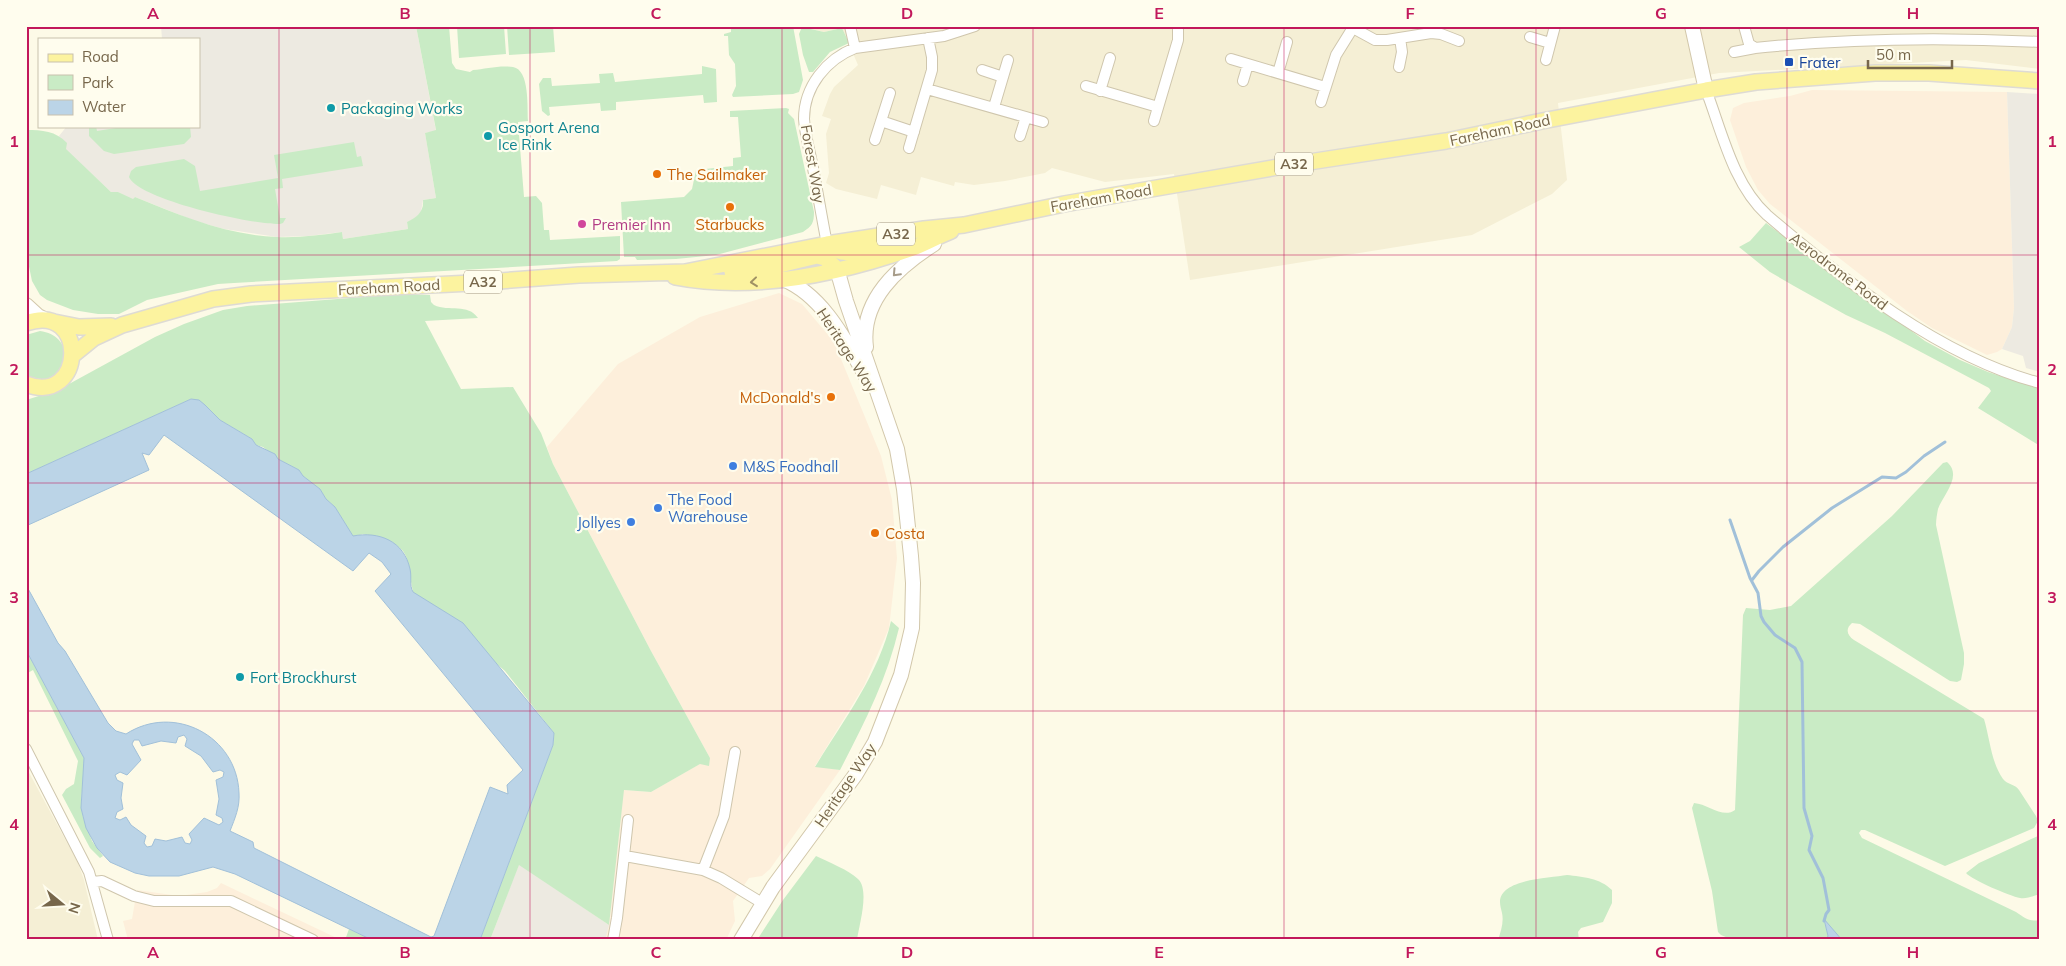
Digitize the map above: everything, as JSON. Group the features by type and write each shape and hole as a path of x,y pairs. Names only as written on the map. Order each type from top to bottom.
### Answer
{"main road":[{"name":"Fareham Road","path":"73,355 94,338 122,325 213,299 251,294 472,283 579,275 685,272 827,244 924,229 964,225 1073,203 1296,164 1446,141 1756,82 1875,73 1929,73 2040,81"},
{"name":"Fareham Road","path":"660,274 698,282 746,283 784,279 869,262 915,247 964,225"},
{"name":"A32","path":"827,244 841,252 852,253 945,233"},
{"path":"827,244 837,269"},
{"name":"A32","path":"685,272 736,272 763,269 817,256 825,258 837,269"},
{"name":"Fareham Road","path":"26,323 36,320 87,327 122,325"},
{"path":"26,394 58,382 66,375 71,366 73,355 72,343 66,332 48,321"},
{"path":"26,384 37,387 49,386"}],"street":[{"path":"850,26 855,48"},
{"name":"Forest Way","path":"827,244 805,128 805,106 813,84 824,70 844,52 855,48 944,36 975,26"},
{"path":"1154,121 1178,40 1178,26"},
{"path":"1546,60 1555,26"},
{"path":"1692,26 1706,90"},
{"path":"1744,26 1749,44 1756,48"},
{"path":"1321,102 1324,87 1336,55 1354,27 1375,40 1400,38 1442,30 1459,41"},
{"path":"1530,37 1550,42"},
{"path":"909,148 932,70 928,38"},
{"path":"1399,68 1402,52 1400,38"},
{"path":"1734,52 1810,42 1934,38 2040,42"},
{"path":"1278,73 1287,42"},
{"path":"1100,91 1110,58"},
{"path":"1231,59 1324,87"},
{"path":"994,107 1008,60"},
{"path":"1243,81 1248,64"},
{"path":"982,70 1003,77"},
{"path":"1086,86 1158,106"},
{"path":"927,89 1044,122"},
{"name":"Aerodrome Road","path":"1706,90 1742,184 1754,202 1767,215 1882,305 1922,331 1961,353 2040,384"},
{"path":"875,140 890,92"},
{"path":"1020,136 1026,117"},
{"path":"881,121 914,132"},
{"name":"Heritage Way","path":"868,364 865,338 876,299 909,260 964,225"},
{"name":"Heritage Way","path":"741,940 762,903 856,774 870,750 891,704 912,628 913,607 910,547 904,489 897,449 846,301 837,269"},
{"name":"Heritage Way","path":"784,279 808,294 828,317 854,356 883,407"},
{"path":"26,304 38,316 48,321"},
{"path":"26,749 93,882 108,940"},
{"path":"703,870 724,816 735,752"},
{"path":"612,940 625,856 628,820"},
{"path":"625,856 703,870 721,878 762,903"},
{"path":"93,882 102,881 134,896 148,900 231,901 313,940"}],"shaded area":[{"path":"161,26 416,26 436,131 425,133 436,198 423,200 421,212 414,219 407,222 408,229 343,239 342,232 277,237 224,229 195,221 135,197 133,200 118,192 111,192 65,149 59,136 65,128 200,128 200,38 162,38"},
{"path":"800,26 2040,26 2040,69 1966,60 1719,73 1558,103 1567,180 1552,194 1472,235 1190,280 1174,174 1105,182 1052,168 1045,173 1005,181 974,185 955,182 954,186 921,177 916,195 881,185 877,199 836,189 826,183 829,173 826,134 831,119 822,116 834,87 858,65 842,28 824,32"},
{"path":"1812,90 2007,92 2014,308 2012,327 2002,349 1987,355 1932,328 1907,311 1770,204 1758,190 1746,167 1730,120 1733,108 1744,103 1790,96"},
{"path":"2007,92 2040,94 2040,372 2026,368 2023,356 2002,349 2012,327 2014,308"},
{"path":"779,293 802,304 834,342 881,456 892,500 897,558 889,628 864,686 815,766 840,770 770,869 762,876 749,878 733,901 735,921 726,940 605,940 623,790 651,792 710,758 651,651 553,464 547,447 618,364 700,317"},
{"path":"26,767 78,863 84,880 98,940 26,940"},
{"path":"519,864 609,925 605,940 490,940"},
{"path":"221,883 341,940 128,940 123,921 132,919 137,890 179,896 207,892 217,888"}],"green space":[{"path":"416,26 449,26 452,63 456,69 470,72 498,67 513,67 518,70 525,82 527,99 528,121 518,122 524,197 536,196 542,203 544,230 549,230 550,240 620,236 620,259 617,261 218,284 147,300 119,314 98,314 73,310 47,300 40,295 32,281 26,252 26,130 48,132 63,139 67,143 66,149 111,192 118,192 133,199 135,197 204,223 240,233 277,237 302,237 342,232 343,239 408,229 407,222 419,214 423,200 436,198 425,133 436,130"},
{"path":"457,26 504,26 506,54 459,58"},
{"path":"507,26 553,26 555,52 509,55"},
{"path":"731,26 793,26 803,80 799,92 793,94 733,97 736,86 735,64 729,55 728,36 724,36 724,34 731,32"},
{"path":"802,27 824,32 842,28 849,43 830,52 813,72 809,72 799,34"},
{"path":"702,66 716,69 717,102 704,103 703,95 616,102 616,110 601,111 600,103 549,107 550,115 548,116 542,111 539,84 543,78 551,78 552,86 600,83 599,74 613,73 615,82 702,74"},
{"path":"789,109 788,113 794,119 814,212 813,222 809,228 803,232 716,255 637,260 635,257 624,257 621,202 684,197 692,189 696,170 733,166 733,158 741,157 738,117 730,117 730,111"},
{"path":"89,128 96,128 97,131 116,128 190,128 191,137 184,144 114,154 104,151 89,136"},
{"path":"354,142 357,157 361,156 363,166 282,179 283,188 275,189 280,218 286,218 280,224 223,216 198,210 153,194 137,186 129,177 131,171 136,167 184,159 195,166 200,191 278,178 274,155"},
{"path":"1766,223 1925,341 1960,360 1988,372 2040,389 2040,446 1978,408 1991,391 1989,388 1885,333 1846,315 1794,286 1770,272 1739,247 1750,241"},
{"path":"402,294 430,295 431,302 434,305 464,309 474,313 478,318 425,321 461,389 513,387 541,433 553,464 651,651 710,758 709,766 700,764 651,792 624,790 609,925 519,865 490,940 480,940 553,745 554,733 505,671 413,592 406,556 395,544 363,534 353,537 335,507 326,499 320,489 303,476 299,470 278,459 263,447 256,445 252,439 220,420 205,405 191,399 26,474 26,400 58,390 155,337 223,310 247,306"},
{"path":"40,331 58,339 63,345 65,353 64,361 60,368 54,375 45,380 26,376 26,335"},
{"path":"1947,462 1951,467 1953,479 1938,509 1936,525 1964,653 1961,680 1957,682 1950,681 1860,624 1852,623 1848,627 1848,632 1854,640 1984,719 1993,758 1999,772 2005,781 2019,790 2038,821 2034,828 1945,866 1865,830 1861,830 1859,833 1862,838 2027,919 2040,920 2040,940 1836,940 1824,920 1830,940 1733,940 1721,935 1718,932 1712,891 1692,808 1694,803 1720,812 1726,813 1735,810 1743,615 1746,608 1770,610 1791,606 1892,516 1943,463"},
{"path":"891,621 899,628 888,665 866,718 840,770 815,767 869,678 878,660"},
{"path":"26,650 84,758 85,767 81,799 83,817 92,841 103,856 100,858 90,848 62,795 66,789 74,784 78,761 33,670 26,674"},
{"path":"2040,835 2040,894 2025,898 2015,897 1983,883 1966,873 1979,863"},
{"path":"816,856 849,872 861,884 863,899 857,940 757,940 783,900"},
{"path":"1567,875 1585,877 1597,881 1612,890 1612,903 1603,922 1581,928 1578,932 1579,940 1498,940 1503,920 1500,902 1502,894 1517,884 1527,881"},
{"path":"349,929 372,940 345,940"}],"water":[{"path":"191,399 199,400 220,420 252,439 256,445 275,454 278,459 299,470 303,476 320,489 326,499 335,507 353,536 372,535 381,537 389,540 402,551 410,569 413,592 463,623 554,733 553,745 480,940 372,940 235,874 213,867 179,876 149,876 135,873 110,862 97,848 86,828 81,808 84,758 26,650 26,585 58,643 65,651 108,723 116,731 126,734 145,725 164,722 182,724 200,730 215,741 227,755 236,773 239,793 238,808 230,831 253,842 254,848 431,937 434,936 490,787 508,794 507,785 523,770 375,591 391,574 382,562 369,553 353,571 164,435 149,455 142,453 149,470 26,526 26,474","holes":["184,735 187,739 185,746 201,756 213,772 220,770 224,772 223,777 216,780 219,799 216,815 222,818 223,822 219,825 204,818 189,834 192,840 190,844 185,843 182,837 166,841 155,839 152,846 147,847 144,843 146,836 131,825 126,817 120,820 115,818 117,812 123,809 121,798 123,783 117,780 115,775 120,772 127,775 141,760 132,744 134,740 139,740 142,746 161,741 176,743 178,737"]},
{"path":"1824,919 1842,940 1826,940 1828,936"}],"waterway":[{"path":"1752,580 1783,547 1832,508 1882,477 1896,478 1945,442"},
{"path":"1730,520 1750,578 1758,593 1761,616 1764,622 1775,635 1795,648 1802,662 1804,808 1812,836 1809,850 1823,878 1829,910 1824,921"}],"place":[{"name":"Frater","path":"1789,62"},
{"name":"Packaging Works","path":"331,108"},
{"name":"Gosport Arena Ice Rink","path":"488,136"},
{"name":"The Sailmaker","path":"657,174"},
{"name":"Starbucks","path":"730,207"},
{"name":"Premier Inn","path":"582,224"},
{"name":"McDonald's","path":"831,397"},
{"name":"M&S Foodhall","path":"733,466"},
{"name":"The Food Warehouse","path":"658,508"},
{"name":"Jollyes","path":"631,522"},
{"name":"Costa","path":"875,533"},
{"name":"Fort Brockhurst","path":"240,677"}]}
